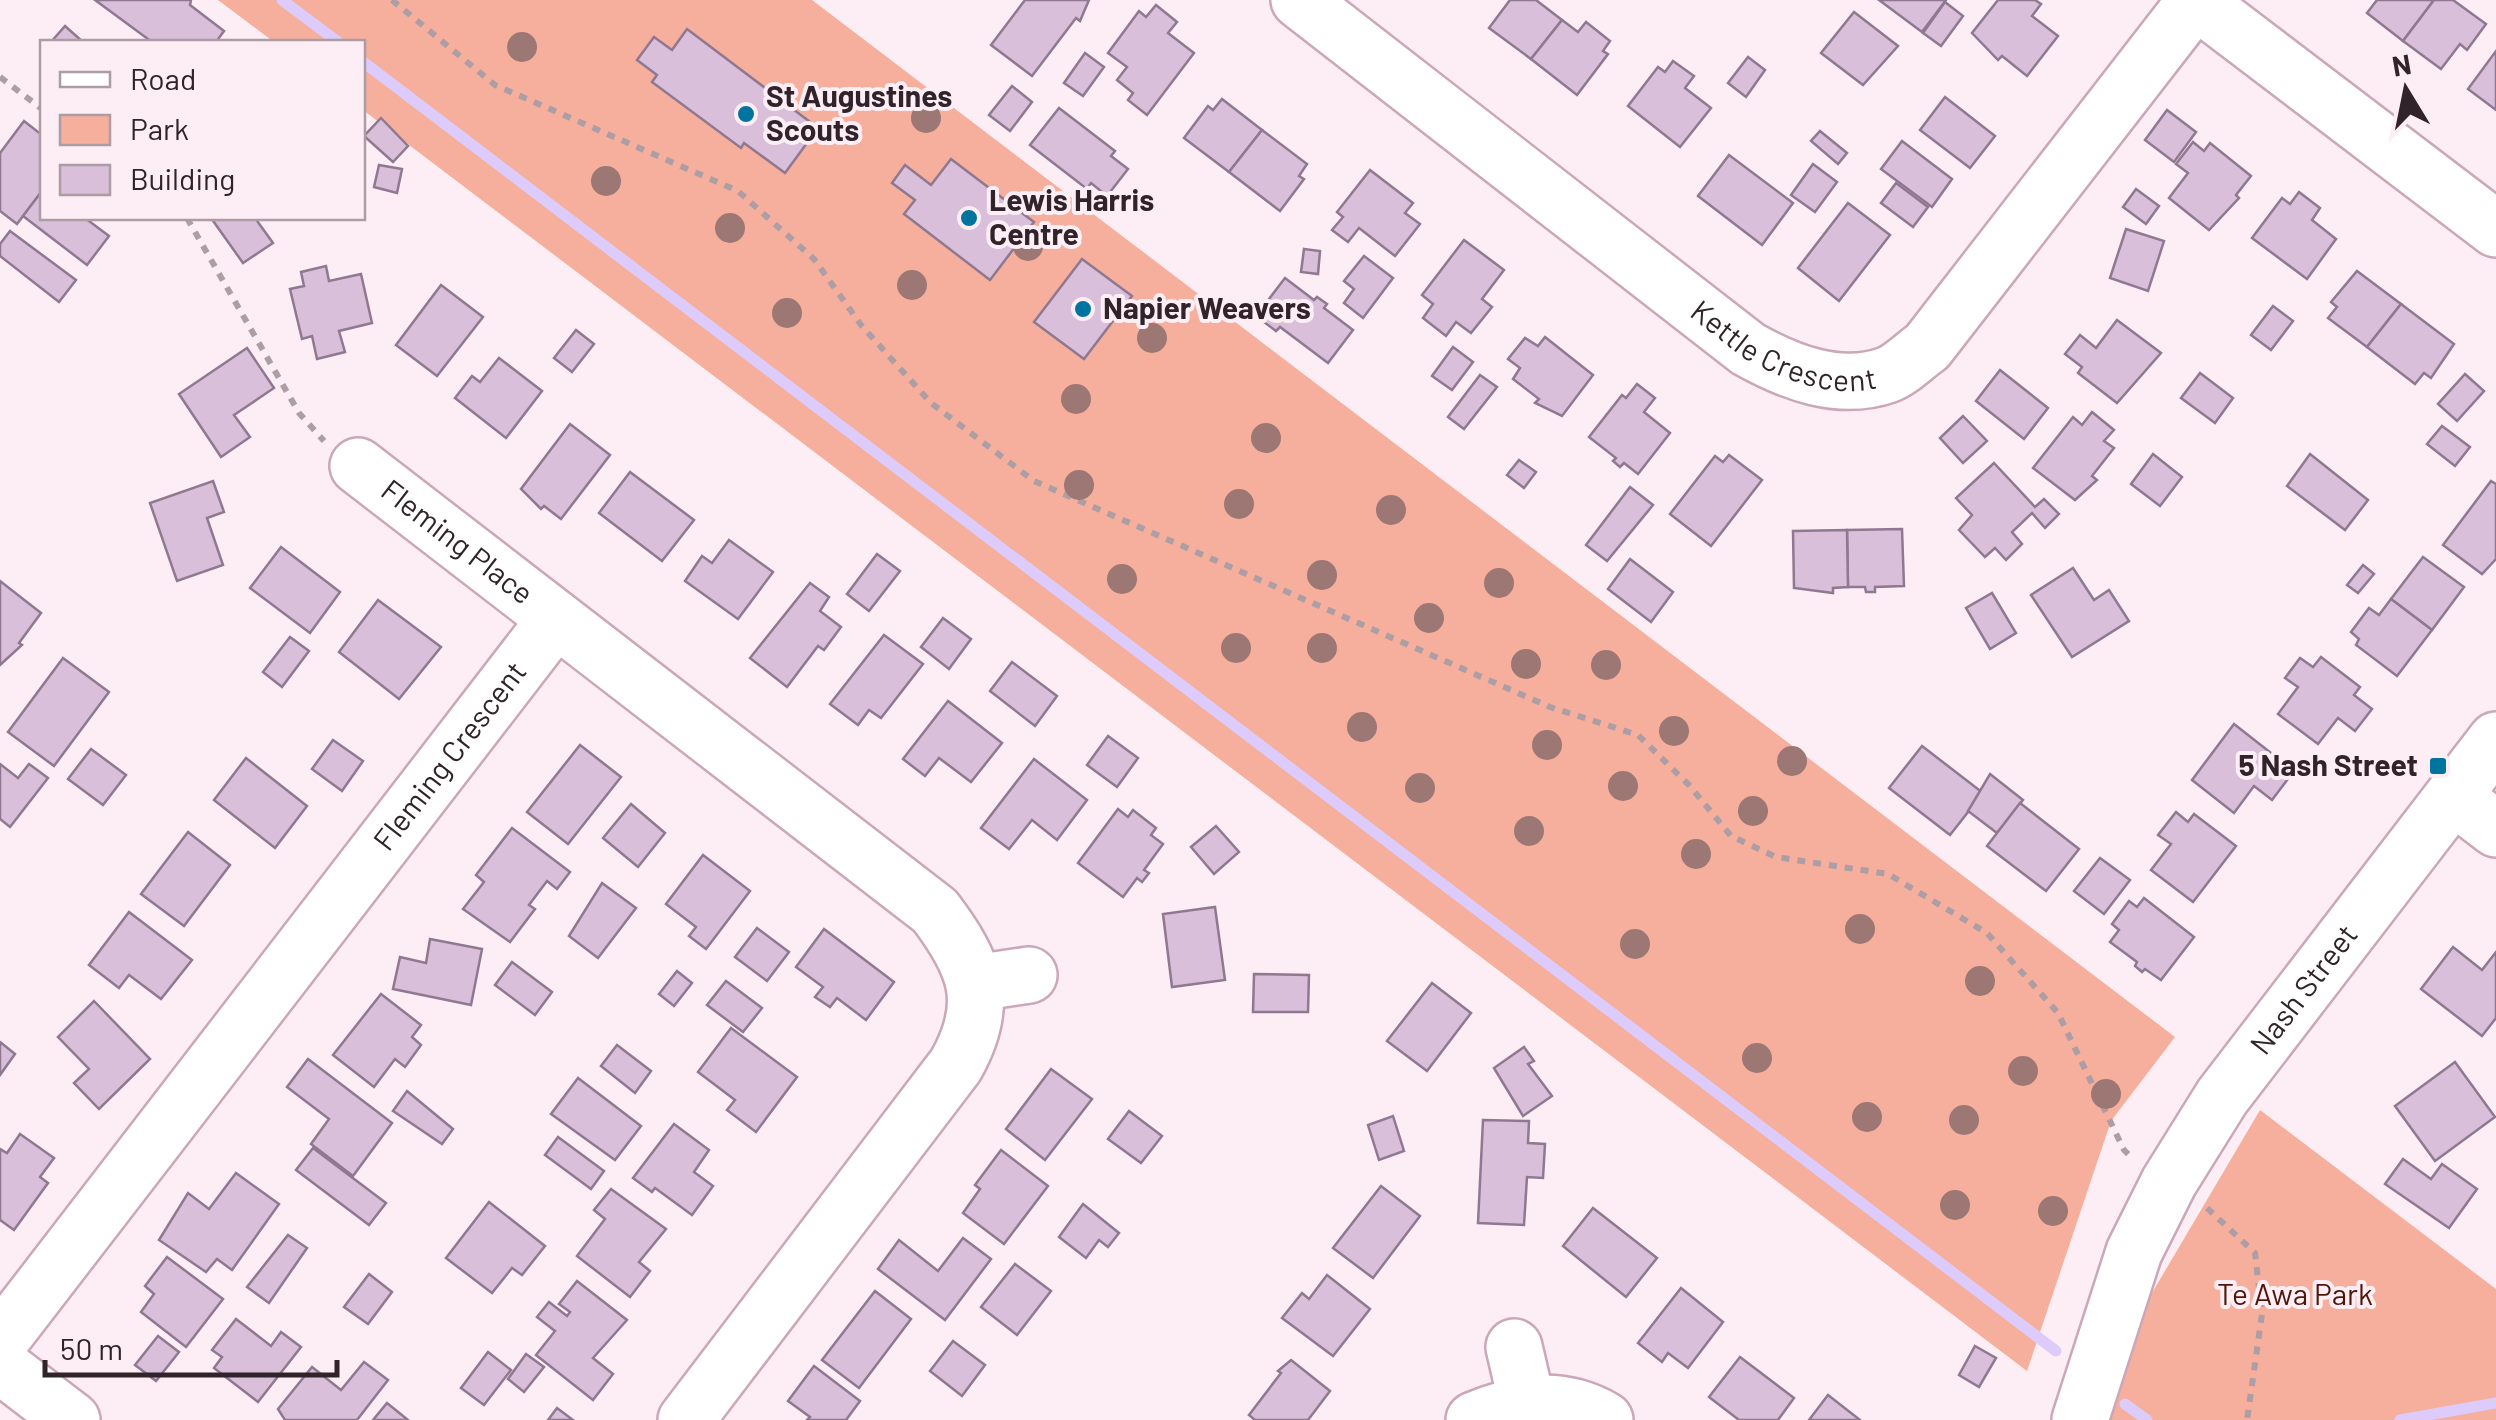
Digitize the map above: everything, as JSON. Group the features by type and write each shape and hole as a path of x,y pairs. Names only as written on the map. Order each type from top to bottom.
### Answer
{"street":[{"name":"Kettle Crescent","path":"1300,0 1748,349 1784,369 1829,382 1888,375 1927,347 2195,0"},
{"path":"2195,0 2496,229"},
{"name":"Fleming Place","path":"358,466 556,619"},
{"path":"556,619 936,911 963,947 975,983 978,1008 971,1038 956,1065 686,1420"},
{"name":"Fleming Crescent","path":"0,1341 556,619"},
{"name":"Nash Street","path":"2080,1420 2134,1252 2168,1182 2222,1097 2475,813 2496,740"},
{"path":"975,983 1029,975"},
{"path":"1514,1347 1527,1403"},
{"path":"0,1365 72,1420"},
{"path":"1474,1420 1527,1403 1563,1404 1604,1420"}],"path":[{"path":"392,0 495,86 738,191 814,259 861,325 931,403 1034,481 1550,707 1638,735 1689,785 1732,836 1776,857 1888,874 1988,933 2058,1013 2124,1150 2213,1212 2255,1253 2262,1314 2247,1420"},
{"path":"0,77 40,107"},
{"path":"188,220 298,414 311,430 358,466"}],"green space":[{"path":"218,0 812,0 2175,1037 2111,1121 2027,1371 365,112 365,40 271,40"},
{"name":"Te Awa Park","path":"2260,1110 2496,1289 2496,1420 2106,1420 2149,1298"}],"building":[{"path":"95,0 191,0 190,5 224,31 217,40 149,40"},
{"path":"1025,0 1089,0 1080,21 1076,18 1032,76 991,45"},
{"path":"1510,0 1536,0 1562,20 1531,59 1489,28"},
{"path":"1879,0 1946,0 1922,32"},
{"path":"1998,0 2035,0 2041,4 2032,16 2058,36 2027,76 2002,56 1998,60 1972,33"},
{"path":"2377,0 2434,0 2403,41 2367,13"},
{"path":"2434,0 2453,0 2486,24 2467,50 2460,44 2441,69 2403,41"},
{"path":"1945,2 1963,16 1941,46 1923,33"},
{"path":"1156,5 1177,22 1168,33 1194,53 1147,115 1128,100 1133,93 1117,80 1127,67 1108,53 1139,11 1146,17"},
{"path":"1854,12 1898,46 1863,85 1821,53"},
{"path":"1562,20 1578,32 1586,22 1610,41 1603,51 1608,54 1577,95 1531,59"},
{"path":"65,26 81,40 53,40"},
{"name":"St Augustines Scouts","path":"687,29 818,128 785,173 744,143 741,148 652,82 657,75 637,60 654,37 672,50"},
{"path":"2496,51 2496,110 2468,89"},
{"path":"1085,53 1104,67 1083,96 1064,83"},
{"path":"1748,57 1765,70 1746,97 1728,83"},
{"path":"1673,61 1694,76 1685,88 1711,108 1680,147 1628,106 1658,67 1665,72"},
{"path":"1012,86 1032,102 1010,131 989,115"},
{"path":"1945,97 1995,136 1970,168 1920,130"},
{"path":"1222,99 1262,130 1229,172 1184,138 1208,106 1213,110"},
{"path":"1059,108 1115,151 1111,156 1128,169 1107,196 1091,183 1087,189 1030,145"},
{"path":"2167,110 2196,132 2174,162 2145,140"},
{"path":"381,118 408,146 393,162 365,135"},
{"path":"24,121 40,133 40,194 17,224 0,211 0,153"},
{"path":"1262,130 1307,164 1299,176 1304,179 1280,211 1229,172"},
{"path":"1820,131 1847,153 1838,164 1811,141"},
{"path":"1902,141 1952,179 1932,207 1881,169"},
{"path":"2193,142 2204,151 2210,143 2251,176 2236,195 2239,198 2209,230 2169,198 2188,173 2176,164"},
{"path":"1729,155 1793,203 1762,245 1698,196"},
{"name":"Lewis Harris Centre","path":"951,159 1034,222 990,280 904,214 915,200 892,183 905,165 931,185"},
{"path":"1813,164 1837,182 1815,212 1791,195"},
{"path":"379,165 402,169 397,193 374,187"},
{"path":"1370,170 1413,203 1405,213 1420,224 1395,256 1359,228 1348,242 1332,230 1343,217 1337,212"},
{"path":"1896,183 1928,207 1913,227 1881,203"},
{"path":"2136,189 2159,206 2146,224 2123,207"},
{"path":"2299,192 2320,208 2312,220 2336,239 2307,279 2252,238 2282,198 2290,204"},
{"path":"40,194 40,220 88,220 109,236 87,265 23,216"},
{"path":"1848,203 1890,235 1839,301 1798,268"},
{"path":"212,220 256,220 273,243 243,263"},
{"path":"2126,229 2164,241 2148,291 2110,278"},
{"path":"10,231 76,280 59,302 0,256 0,244"},
{"path":"1464,240 1504,270 1482,299 1492,307 1471,333 1456,322 1446,336 1423,318 1433,304 1422,295"},
{"path":"1304,249 1320,251 1318,274 1301,272"},
{"path":"1364,256 1393,278 1363,318 1344,303 1354,289 1344,281"},
{"name":"Napier Weavers","path":"1082,259 1132,296 1084,359 1034,322"},
{"path":"326,266 329,281 361,274 372,323 339,331 345,352 317,359 312,336 302,339 290,289 304,286 301,272"},
{"path":"2357,271 2401,304 2367,347 2328,318 2337,307 2331,302"},
{"path":"1285,278 1314,300 1317,297 1327,304 1324,308 1353,330 1328,363 1280,327 1276,331 1256,316"},
{"path":"441,285 483,317 437,376 396,345"},
{"path":"2401,304 2454,344 2431,378 2424,373 2415,384 2367,347"},
{"path":"2273,306 2293,321 2271,350 2251,335"},
{"path":"2117,320 2161,353 2117,403 2078,373 2082,367 2065,354 2080,335 2096,348"},
{"path":"576,330 594,344 572,372 554,358"},
{"path":"1545,337 1593,375 1562,416 1535,403 1539,399 1513,379 1520,368 1508,359 1525,338 1538,346"},
{"path":"1453,347 1473,362 1452,390 1432,376"},
{"path":"247,348 274,388 234,415 250,437 221,457 179,394"},
{"path":"499,358 542,391 506,438 455,398 472,376 480,382"},
{"path":"2000,370 2048,408 2024,439 1976,401"},
{"path":"2200,373 2233,398 2215,423 2181,398"},
{"path":"2465,374 2484,391 2457,421 2438,404"},
{"path":"1480,375 1497,387 1464,429 1448,417"},
{"path":"1637,384 1655,398 1644,412 1670,433 1638,474 1624,463 1620,467 1613,461 1616,458 1589,437 1622,395 1626,398"},
{"path":"2092,412 2114,430 2104,441 2114,448 2092,476 2097,480 2075,500 2033,468 2073,417 2082,425"},
{"path":"1963,416 1987,441 1963,463 1940,438"},
{"path":"570,424 610,455 561,519 544,506 541,509 521,489"},
{"path":"2442,426 2470,447 2455,466 2427,444"},
{"path":"2153,454 2182,477 2160,506 2131,484"},
{"path":"2310,454 2368,500 2345,530 2287,486"},
{"path":"1729,455 1762,480 1711,546 1670,514 1715,456 1723,462"},
{"path":"1519,460 1536,472 1524,488 1507,475"},
{"path":"1994,463 2035,507 2044,499 2059,514 2045,528 2032,513 2012,532 2022,544 2006,560 1995,548 1985,557 1959,530 1972,515 1956,498"},
{"path":"630,472 694,520 662,561 599,513"},
{"path":"213,481 224,512 207,518 223,565 177,581 150,503"},
{"path":"2491,481 2496,484 2496,559 2482,574 2443,545"},
{"path":"1630,487 1653,505 1607,561 1586,545"},
{"path":"1902,529 1904,586 1875,587 1875,592 1866,592 1865,587 1848,587 1847,530"},
{"path":"1847,530 1848,587 1833,588 1833,593 1794,588 1793,531"},
{"path":"729,540 773,572 738,619 685,581 702,556 712,563"},
{"path":"281,547 340,592 310,633 250,588"},
{"path":"877,554 900,571 869,611 847,594"},
{"path":"2423,557 2464,587 2432,630 2391,599"},
{"path":"1630,559 1673,592 1651,622 1608,589"},
{"path":"2363,565 2374,574 2358,593 2347,585"},
{"path":"2073,568 2094,600 2109,590 2129,621 2072,657 2031,595"},
{"path":"0,581 41,613 19,643 22,645 0,665"},
{"path":"810,583 829,597 820,611 841,627 824,650 818,646 787,687 750,658"},
{"path":"1992,593 2016,633 1990,649 1966,608"},
{"path":"2391,599 2432,630 2397,676 2356,645 2359,639 2351,632 2369,608 2379,615"},
{"path":"378,600 441,647 399,699 339,652"},
{"path":"943,618 971,639 949,669 921,647"},
{"path":"884,635 923,664 881,718 869,710 858,725 830,704"},
{"path":"290,637 309,651 282,687 263,672"},
{"path":"2321,657 2360,687 2354,695 2372,709 2355,731 2338,718 2318,744 2278,714 2298,687 2285,678 2300,658 2313,667"},
{"path":"63,658 109,692 54,766 8,732"},
{"path":"1012,662 1057,696 1035,726 990,691"},
{"path":"948,701 1002,743 971,782 939,758 925,776 903,759"},
{"path":"2234,724 2294,771 2272,800 2254,786 2234,813 2192,780"},
{"path":"1108,736 1138,758 1117,787 1087,765"},
{"path":"333,740 363,761 342,791 312,769"},
{"path":"580,745 621,777 568,844 527,812"},
{"path":"1922,746 1983,793 1950,835 1889,788"},
{"path":"91,749 126,775 103,805 68,779"},
{"path":"246,758 307,806 275,848 214,800"},
{"path":"1034,759 1087,800 1057,840 1032,820 1009,849 981,828"},
{"path":"0,764 18,778 29,764 48,778 10,827 0,819"},
{"path":"1990,774 2023,800 1997,833 1968,811"},
{"path":"2020,803 2079,849 2046,891 1987,846"},
{"path":"631,804 665,833 638,867 603,838"},
{"path":"1118,809 1128,817 1133,810 1156,828 1151,835 1163,844 1144,870 1149,873 1142,882 1137,878 1123,897 1078,863"},
{"path":"2176,812 2188,822 2194,814 2236,846 2193,902 2151,870 2171,844 2158,835"},
{"path":"1216,826 1239,852 1214,874 1191,847"},
{"path":"512,828 570,872 557,889 547,881 529,905 535,909 510,942 463,909 484,882 476,875"},
{"path":"188,832 230,865 184,926 141,894"},
{"path":"703,855 750,891 706,949 689,936 696,927 666,904"},
{"path":"2100,858 2130,880 2104,914 2074,891"},
{"path":"602,883 636,908 598,958 569,936"},
{"path":"2144,898 2194,937 2161,980 2145,969 2142,972 2135,966 2137,962 2110,942 2119,930 2112,924 2129,901 2137,907"},
{"path":"1215,907 1225,980 1172,987 1163,914"},
{"path":"129,912 192,960 161,999 129,975 119,988 89,965"},
{"path":"757,928 789,952 767,981 735,957"},
{"path":"824,929 894,982 866,1020 837,998 830,1007 815,997 823,987 796,967"},
{"path":"430,939 482,949 471,1005 393,989 400,957 426,963"},
{"path":"2453,947 2482,970 2496,952 2496,1018 2482,1036 2421,989"},
{"path":"512,962 552,992 535,1015 495,985"},
{"path":"677,971 692,983 674,1006 659,994"},
{"path":"1254,974 1309,975 1308,1012 1253,1012"},
{"path":"726,981 762,1008 743,1032 707,1005"},
{"path":"1432,983 1471,1013 1427,1071 1387,1041"},
{"path":"381,994 421,1025 412,1037 421,1045 405,1067 395,1059 374,1087 333,1055"},
{"path":"94,1001 150,1059 99,1109 74,1083 89,1069 58,1037"},
{"path":"731,1028 797,1077 756,1132 727,1110 735,1100 698,1072"},
{"path":"0,1042 15,1054 0,1075"},
{"path":"617,1045 651,1071 635,1093 601,1066"},
{"path":"1524,1047 1534,1061 1528,1064 1552,1096 1523,1116 1494,1068"},
{"path":"308,1059 392,1123 353,1176 311,1144 329,1119 287,1087"},
{"path":"2455,1062 2495,1117 2435,1161 2395,1106"},
{"path":"1051,1069 1092,1099 1045,1160 1006,1129"},
{"path":"578,1078 641,1126 615,1160 551,1114"},
{"path":"407,1091 453,1129 442,1144 393,1111"},
{"path":"1129,1111 1162,1136 1141,1163 1108,1139"},
{"path":"1393,1116 1404,1151 1379,1160 1368,1125"},
{"path":"1483,1120 1529,1121 1528,1143 1545,1144 1543,1178 1527,1177 1524,1225 1478,1223"},
{"path":"674,1124 709,1150 694,1172 713,1186 692,1215 655,1188 652,1192 633,1178"},
{"path":"20,1134 54,1158 40,1177 48,1183 14,1230 0,1220 0,1149 7,1153"},
{"path":"558,1137 604,1171 591,1189 545,1155"},
{"path":"313,1148 386,1203 369,1225 296,1170"},
{"path":"1001,1150 1048,1186 1004,1244 963,1213 980,1189 975,1185"},
{"path":"2403,1159 2431,1179 2442,1164 2477,1189 2449,1228 2385,1184"},
{"path":"236,1173 279,1204 232,1270 217,1259 206,1272 159,1240 188,1193 209,1209"},
{"path":"1381,1186 1420,1216 1373,1278 1333,1248"},
{"path":"611,1189 666,1229 639,1262 650,1271 630,1297 577,1256 605,1219 594,1210"},
{"path":"489,1202 545,1246 522,1275 512,1268 492,1293 446,1258"},
{"path":"1083,1204 1119,1233 1108,1247 1099,1240 1086,1258 1059,1237"},
{"path":"1593,1208 1657,1258 1626,1297 1563,1246"},
{"path":"288,1235 307,1248 269,1303 247,1287"},
{"path":"963,1238 991,1259 945,1320 878,1269 899,1240 938,1271"},
{"path":"167,1257 223,1299 186,1347 141,1312 154,1294 145,1286"},
{"path":"1015,1264 1051,1291 1017,1335 981,1307"},
{"path":"369,1274 392,1292 368,1324 344,1307"},
{"path":"1327,1275 1370,1309 1333,1356 1282,1318 1302,1293 1309,1299"},
{"path":"577,1281 627,1320 593,1358 613,1374 593,1400 536,1355 555,1331 537,1317 549,1302 567,1316 570,1312 559,1304"},
{"path":"1681,1288 1723,1322 1688,1368 1668,1353 1662,1362 1638,1343"},
{"path":"875,1291 911,1319 859,1388 822,1360"},
{"path":"236,1319 271,1346 281,1332 301,1347 258,1402 214,1368 222,1357 212,1350"},
{"path":"158,1336 179,1352 156,1381 135,1365"},
{"path":"953,1341 985,1365 962,1396 930,1371"},
{"path":"1975,1346 1996,1358 1979,1387 1959,1375"},
{"path":"488,1352 511,1370 484,1405 461,1388"},
{"path":"526,1354 544,1367 524,1392 508,1379"},
{"path":"1740,1357 1794,1398 1778,1420 1739,1420 1709,1397"},
{"path":"1291,1360 1330,1391 1308,1420 1255,1420 1249,1415 1281,1373 1278,1371"},
{"path":"364,1362 388,1380 357,1420 285,1420 278,1409 312,1367 341,1390"},
{"path":"814,1366 860,1401 846,1420 807,1420 810,1417 788,1401"},
{"path":"1828,1395 1860,1420 1809,1420"},
{"path":"387,1403 408,1420 373,1420"},
{"path":"557,1408 573,1420 548,1420"}],"waterway":[{"path":"282,0 335,40"},
{"path":"365,63 2056,1351"},
{"path":"2400,1420 2496,1403"},
{"path":"2125,1404 2147,1420"}],"place":[{"name":"St Augustines Scouts","path":"746,114"},
{"name":"Lewis Harris Centre","path":"969,218"},
{"name":"Napier Weavers","path":"1083,309"},
{"name":"5 Nash Street","path":"2438,766"}]}
